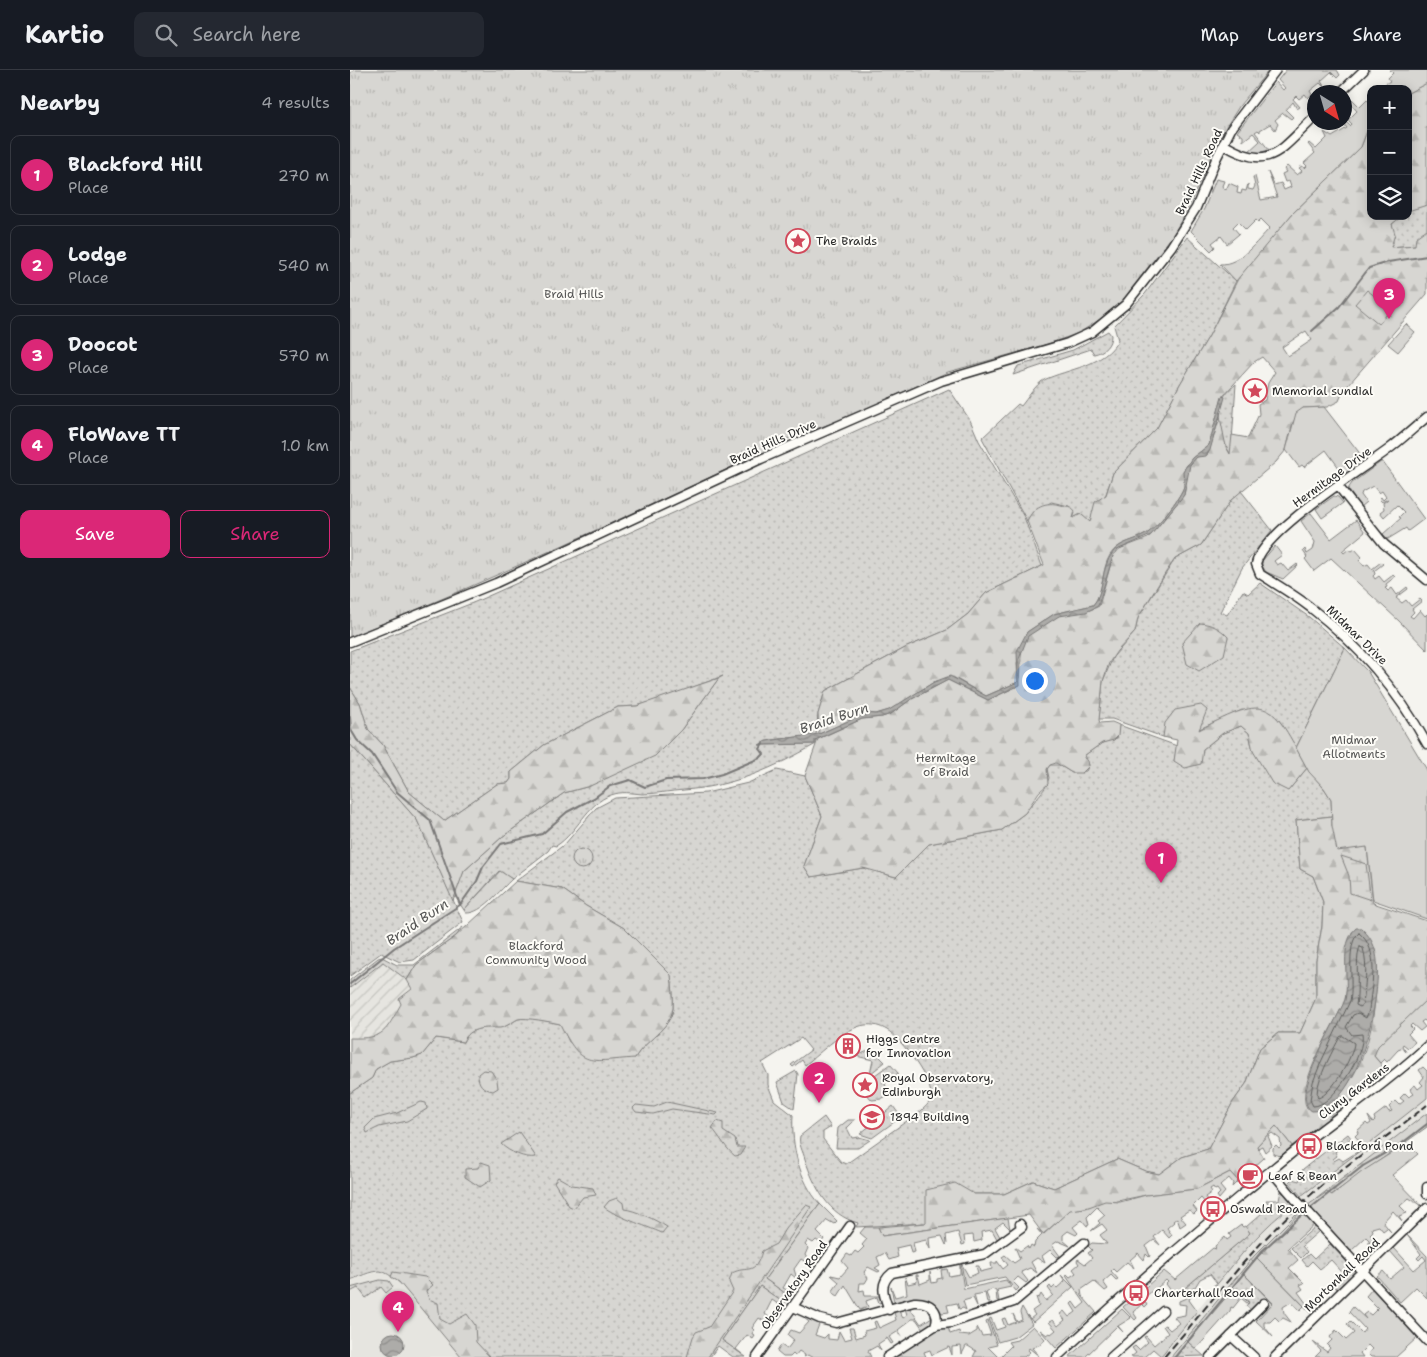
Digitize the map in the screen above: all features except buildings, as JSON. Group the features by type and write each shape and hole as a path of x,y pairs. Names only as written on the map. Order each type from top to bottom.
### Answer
{"street":[{"name":"Braid Hills Road","path":"1179,236 1196,208 1223,144 1239,117 1276,70"},
{"path":"1348,85 1364,70"},
{"path":"1223,144 1248,158 1265,158 1283,147 1307,125"},
{"name":"Braid Hills Drive","path":"350,642 496,583 762,459 941,381 1081,338 1101,326 1121,310 1179,236"},
{"name":"Hermitage Drive","path":"1257,560 1288,525 1390,448 1427,417"},
{"path":"1338,486 1384,544 1427,580"},
{"name":"Midmar Drive","path":"1257,560 1256,568 1260,574 1317,612 1363,654 1404,705 1427,744"},
{"name":"Cluny Gardens","path":"1271,1171 1384,1083 1427,1046"},
{"path":"1057,1357 1167,1257 1271,1171 1427,1341"},
{"path":"1427,1187 1427,1194"},
{"name":"Mortonhall Road","path":"1275,1357 1362,1270 1426,1210"},
{"path":"889,1310 883,1286 890,1274 899,1270 985,1254 1022,1227 1020,1224"},
{"name":"Observatory Road","path":"757,1357 850,1226"},
{"path":"887,1357 936,1325 952,1323 1014,1302 1084,1243"},
{"path":"793,1307 820,1320 836,1323 914,1302 926,1303 935,1311 936,1325"},
{"path":"1210,1357 1264,1303"},
{"path":"1111,1357 1163,1311"},
{"path":"1231,1336 1254,1357"}],"shaded area":[{"path":"383,962 407,980 412,989 400,999 401,1004 386,1031 371,1039 350,1038 350,988"},
{"path":"1427,1098 1427,1113 1303,1209 1233,1285 1173,1357 1160,1357 1232,1266 1270,1224 1295,1204 1293,1202"},
{"path":"381,1271 391,1275 415,1299 467,1357 350,1357 350,1280"}],"green space":[{"name":"Braid Hills","path":"355,70 1269,70 1240,105 1221,135 1187,210 1173,235 1122,301 1105,316 1079,333 1048,344 948,372 841,420 773,444 769,450 561,546 456,593 350,637 350,73"},
{"path":"1286,70 1337,70 1340,75 1337,78 1331,72 1321,81 1323,85 1320,83 1318,85 1307,85 1307,97 1305,94 1299,99 1296,96 1293,99 1300,107 1297,109 1293,102 1286,110 1293,117 1291,119 1283,113 1275,120 1278,124 1275,130 1270,124 1260,130 1260,132 1258,130 1255,132 1269,150 1258,153 1248,152 1260,141 1253,133 1243,141 1243,136 1237,132 1276,82 1283,90 1285,88 1278,80"},
{"path":"1390,70 1427,70 1427,83 1412,91 1412,85 1384,85 1390,81 1388,78 1393,73"},
{"path":"1427,83 1427,205 1412,210 1412,130 1412,91"},
{"path":"1352,99 1360,107 1367,100 1367,131 1361,147 1292,214 1236,281 1220,264 1234,261 1241,256 1270,228 1261,219 1258,222 1256,220 1246,230 1238,222 1233,227 1239,234 1227,244 1221,236 1212,243 1215,247 1211,251 1191,231 1204,209 1216,179 1224,181 1222,186 1224,189 1227,188 1229,183 1238,187 1237,193 1241,194 1242,190 1246,191 1248,184 1248,189 1253,190 1255,186 1253,177 1255,176 1261,200 1277,197 1268,172 1274,185 1281,183 1284,190 1291,187 1289,181 1285,182 1282,174 1286,172 1284,169 1287,166 1297,175 1302,171 1299,168 1302,166 1305,168 1307,166 1304,163 1315,153 1308,144 1316,149 1327,138 1324,132 1332,137 1344,130 1352,130 1352,116 1357,111 1352,105"},
{"name":"Hermitage of Braid","path":"1367,131 1367,220 1397,220 1392,224 1395,234 1391,247 1415,245 1416,237 1427,229 1427,294 1343,391 1339,401 1327,407 1303,408 1293,422 1286,450 1276,462 1231,500 1201,545 1175,559 1138,618 1135,632 1117,651 1109,663 1103,681 1099,720 1100,723 1112,722 1119,725 1118,736 1114,740 1102,743 1085,755 1084,758 1088,761 1089,766 1082,773 1072,773 1056,763 1050,765 1047,769 1048,784 1039,792 1025,813 1002,830 929,844 896,877 863,868 811,877 804,866 822,816 805,776 818,739 862,719 891,714 910,700 948,680 988,700 1018,686 1021,653 1025,640 1032,631 1059,616 1090,610 1099,606 1113,556 1119,549 1148,538 1184,495 1189,465 1197,457 1208,454 1220,417 1226,447 1230,454 1232,435 1248,438 1259,414 1258,404 1265,400 1268,383 1275,372 1262,357 1254,362 1222,397 1209,445 1192,458 1183,471 1184,486 1182,491 1161,520 1150,531 1141,537 1122,544 1110,555 1097,600 1093,605 1054,614 1027,632 1017,663 1018,682 986,696 953,677 934,682 890,710 876,714 866,713 819,734 818,714 825,691 907,647 947,630 968,614 986,593 1044,565 1027,521 1037,508 1045,504 1069,507 1075,511 1073,518 1081,514 1090,522 1095,502 1106,495 1113,473 1157,428 1180,384 1209,336 1240,275 1292,214 1361,147","holes":["1306,331 1312,340 1288,356 1282,347"]},
{"path":"1422,204 1427,205 1427,229 1415,245 1390,247 1393,243 1392,224 1397,220 1412,220 1412,209"},
{"path":"1187,237 1236,281 1209,336 1180,384 1157,428 1113,473 1106,494 1090,523 1081,514 1073,518 1075,513 1069,506 1051,502 1030,516 1027,521 982,438 1018,404 1021,406 1041,382 1053,376 1085,366 1104,356 1112,349 1118,340 1114,326 1145,294"},
{"path":"1367,290 1391,309 1379,324 1355,304"},
{"path":"1406,324 1415,332 1398,352 1388,344"},
{"path":"1108,331 1111,335 1110,342 1101,352 1094,354 1091,349 1013,375 1018,366 1073,350"},
{"path":"1236,384 1231,455 1222,434 1220,417 1225,395"},
{"path":"949,389 970,420 979,441 1024,517 1042,566 986,593 968,614 947,630 907,647 825,691 818,714 816,735 771,740 760,745 814,744 816,739 816,744 752,775 720,785 652,794 623,793 602,799 588,811 564,840 556,846 552,845 548,851 512,879 499,871 464,910 454,895 464,871 502,837 564,793 590,786 681,730 719,678 723,676 637,706 618,707 544,745 511,772 511,779 508,783 497,784 444,821 409,792 383,745 368,729 360,703 350,687 350,651 475,602"},
{"path":"1324,407 1365,460 1345,476 1326,450 1304,467 1302,465 1299,467 1286,450 1296,413 1303,408"},
{"path":"1382,461 1424,519 1408,531 1406,528 1388,539 1383,534 1401,518 1399,517 1404,512 1397,505 1384,517 1380,512 1384,509 1383,503 1388,499 1382,502 1379,499 1381,497 1383,500 1386,497 1382,491 1379,493 1373,486 1362,492 1361,495 1366,502 1360,507 1348,489 1352,483"},
{"path":"1241,491 1272,530 1242,568 1220,612 1227,615 1243,591 1248,594 1260,583 1309,617 1345,648 1296,748 1279,720 1242,710 1177,739 1163,737 1112,719 1099,719 1103,681 1113,657 1135,632 1138,618 1175,559 1201,545 1231,500"},
{"path":"1334,496 1338,497 1343,503 1322,518 1316,509"},
{"path":"1311,513 1331,539 1356,520 1365,532 1342,551 1344,553 1349,549 1352,551 1355,549 1362,557 1359,560 1364,566 1368,564 1372,569 1381,562 1383,564 1374,571 1375,574 1373,576 1375,579 1379,576 1384,582 1393,575 1395,577 1386,584 1387,587 1385,588 1388,591 1392,588 1397,595 1407,587 1408,589 1396,598 1402,603 1406,600 1411,606 1420,599 1422,601 1412,609 1414,612 1410,616 1413,618 1420,610 1425,616 1427,614 1427,650 1399,621 1331,558 1314,571 1305,559 1307,557 1303,551 1305,549 1307,554 1313,550 1315,542 1301,521"},
{"path":"1275,546 1282,555 1274,561 1277,565 1281,563 1288,571 1298,565 1283,579 1266,572 1262,566 1262,561"},
{"path":"1200,623 1215,627 1228,637 1224,655 1199,671 1187,664 1182,643"},
{"name":"Midmar Allotments","path":"1345,648 1368,672 1427,770 1427,919 1373,900 1367,847 1337,851 1332,826 1331,799 1324,788 1309,772 1296,748"},
{"path":"719,678 681,730 655,756 590,786 564,793 502,837 464,871 453,901 417,820 350,744 350,687 360,703 368,729 383,745 409,792 444,821 497,784 508,783 511,779 511,772 544,745 618,707 637,706"},
{"path":"1201,705 1207,710 1199,730 1241,711 1255,708 1266,710 1276,717 1285,729 1307,768 1288,791 1272,783 1253,751 1249,733 1241,726 1223,733 1203,749 1201,764 1185,768 1174,761 1177,740 1163,737 1165,723 1175,710"},
{"path":"1119,725 1177,746 1174,761 1203,749 1223,733 1241,726 1249,733 1253,751 1288,791 1307,768 1331,799 1332,816 1296,820 1300,869 1313,876 1323,902 1322,926 1316,960 1316,998 1300,1033 1278,1033 1260,1048 1246,1084 1233,1102 1208,1149 1182,1157 1159,1174 1145,1171 1117,1159 1054,1188 1033,1181 1004,1194 974,1194 926,1223 856,1227 858,1223 838,1213 830,1206 818,1189 801,1148 800,1136 824,1117 831,1127 823,1132 823,1139 841,1162 846,1164 921,1111 931,1099 928,1083 922,1072 908,1051 893,1034 879,1026 865,1025 842,1035 805,1065 802,1060 793,1067 791,1065 811,1050 801,1038 762,1063 768,1075 768,1085 774,1100 793,1115 793,1138 798,1162 807,1185 820,1204 765,1279 790,1296 785,1304 760,1286 722,1340 746,1357 733,1357 718,1346 710,1357 467,1357 412,1294 388,1274 376,1271 350,1280 350,1093 372,1078 376,1069 390,1061 422,1055 436,1038 463,1042 474,1030 503,1027 523,1018 561,1024 569,1042 635,1058 644,1046 662,1029 671,1015 673,1000 671,976 624,928 586,906 562,889 516,881 565,844 596,808 615,798 706,793 748,783 777,770 805,776 822,816 804,866 811,877 863,868 896,877 929,844 1002,830 1025,813 1045,788 1049,778 1047,769 1050,765 1059,765 1072,773 1086,771 1089,765 1085,755 1102,743 1117,738"},
{"path":"350,744 417,820 463,922 414,960 400,962 381,953 350,976"},
{"path":"1332,816 1332,826 1367,847 1373,903 1427,921 1427,999 1394,1032 1374,1056 1388,1073 1292,1146 1276,1126 1257,1146 1264,1158 1254,1167 1253,1174 1241,1184 1230,1172 1197,1189 1146,1195 1070,1211 1043,1234 1029,1215 882,1236 878,1227 926,1223 926,1190 955,1183 974,1194 1004,1194 1033,1181 1054,1188 1117,1159 1145,1171 1159,1174 1182,1157 1208,1149 1233,1102 1246,1084 1260,1048 1278,1033 1300,1033 1316,998 1316,960 1322,926 1323,902 1313,876 1300,869 1296,820","holes":["1361,928 1370,944 1375,986 1372,1025 1368,1041 1356,1071 1338,1097 1326,1108 1307,1108 1305,1098 1306,1085 1311,1070 1345,1000 1349,940 1352,932"]},
{"path":"582,849 589,852 592,859 589,866 582,869 575,866 572,859 575,852"},
{"path":"1341,856 1366,864 1371,900 1350,893 1349,876"},
{"name":"Blackford Community Wood","path":"500,871 512,879 485,905 478,910 466,913 464,910"},
{"name":"Blackford Community Wood","path":"516,881 562,889 586,906 624,928 671,975 673,1008 662,1029 644,1046 635,1058 597,1060 588,1059 581,1055 568,1039 560,1024 532,1019 518,1019 500,1028 484,1028 474,1031 463,1042 436,1038 422,1055 390,1061 376,1069 372,1078 350,1093 350,1038 370,1037 383,1032 401,1004 399,999 412,989 407,980 416,965 456,936"},
{"path":"463,927 456,936 416,965 407,980 383,962 350,988 350,980 378,958 382,957 397,965 414,965"},
{"path":"1427,999 1427,1023 1424,1020 1421,1022 1425,1027 1420,1031 1412,1024 1410,1026 1413,1029 1408,1034 1415,1042 1408,1048 1403,1044 1402,1046 1406,1052 1403,1048 1398,1050 1387,1062 1384,1059 1380,1063 1374,1056 1378,1046"},
{"path":"868,1051 874,1051 885,1062 870,1074 873,1060 856,1056"},
{"path":"890,1064 898,1073 885,1083 888,1095 881,1099 872,1100 863,1090 864,1083"},
{"path":"1423,1067 1427,1071 1427,1098 1365,1147 1355,1136 1358,1133 1357,1131 1366,1123 1368,1125 1371,1123 1368,1116 1373,1122 1375,1120 1374,1117 1386,1108 1389,1112 1392,1111 1389,1107 1395,1101 1399,1105 1404,1101 1400,1098 1405,1093 1409,1097 1414,1094 1410,1089 1415,1085 1418,1089 1423,1085 1420,1082 1424,1077 1419,1070"},
{"path":"483,1070 491,1071 497,1080 498,1088 493,1091 481,1086 478,1074"},
{"path":"796,1071 798,1074 794,1109 784,1102 777,1082"},
{"path":"421,1102 426,1103 427,1109 407,1121 379,1127 367,1133 365,1128 374,1119 397,1113"},
{"path":"667,1102 718,1113 716,1115 672,1109 653,1114 636,1112 633,1108 636,1105 654,1107"},
{"path":"893,1106 901,1117 872,1138 860,1134"},
{"path":"1427,1113 1427,1127 1331,1195 1316,1199"},
{"path":"848,1120 855,1120 847,1128 852,1138 859,1137 870,1140 858,1148 836,1148 838,1128"},
{"path":"717,1121 723,1123 723,1131 735,1139 737,1147 745,1147 740,1155 735,1156 712,1128"},
{"path":"1276,1126 1292,1146 1281,1156 1273,1154 1273,1148 1276,1145 1279,1148 1281,1146 1280,1139 1272,1133 1268,1136 1272,1146 1265,1152 1262,1146 1258,1148 1257,1146"},
{"path":"519,1132 536,1157 517,1154 501,1144"},
{"path":"1348,1134 1351,1138 1335,1152 1337,1156 1333,1159 1334,1161 1339,1158 1343,1161 1365,1147 1301,1196 1289,1182 1292,1179 1299,1181 1303,1169"},
{"path":"1407,1143 1418,1154 1392,1175 1423,1207 1409,1198 1400,1206 1407,1213 1399,1216 1402,1221 1393,1211 1383,1222 1391,1232 1387,1228 1383,1231 1379,1226 1372,1228 1373,1231 1370,1234 1379,1248 1374,1252 1372,1249 1375,1245 1371,1241 1369,1244 1369,1240 1366,1237 1351,1251 1308,1205 1327,1192 1332,1195 1363,1171"},
{"path":"481,1162 490,1165 491,1180 480,1187 465,1177 465,1169 478,1168"},
{"path":"1230,1172 1238,1181 1232,1187 1233,1183 1229,1178 1220,1186 1225,1192 1219,1199 1217,1196 1220,1193 1217,1189 1215,1190 1213,1187 1210,1189 1212,1192 1205,1197 1210,1203 1206,1204 1201,1198 1193,1206 1197,1211 1194,1214 1189,1210 1180,1216 1186,1223 1180,1227 1177,1218 1167,1228 1172,1235 1169,1238 1162,1230 1154,1237 1160,1245 1154,1240 1146,1246 1149,1257 1146,1254 1144,1260 1138,1253 1130,1260 1134,1268 1127,1262 1116,1272 1113,1269 1111,1271 1118,1279 1116,1280 1111,1275 1103,1282 1108,1289 1105,1291 1094,1281 1081,1290 1082,1296 1096,1312 1056,1348 1040,1330 1047,1335 1051,1334 1056,1330 1049,1322 1053,1320 1058,1326 1065,1320 1060,1314 1064,1311 1069,1317 1076,1312 1071,1304 1073,1302 1078,1309 1085,1303 1066,1276 1067,1274 1070,1277 1076,1273 1073,1269 1079,1264 1078,1259 1085,1264 1092,1258 1088,1253 1092,1250 1088,1246 1092,1243 1107,1244 1100,1235 1107,1230 1102,1224 1091,1231 1100,1223 1098,1221 1105,1215 1097,1207 1087,1217 1089,1225 1087,1226 1082,1220 1073,1227 1078,1233 1076,1235 1068,1231 1063,1235 1063,1240 1070,1246 1058,1241 1052,1245 1060,1256 1057,1257 1050,1250 1042,1256 1045,1263 1037,1258 1031,1262 1037,1273 1030,1268 1021,1272 1028,1281 1026,1283 1018,1277 1013,1282 1019,1288 1016,1291 1005,1277 965,1285 961,1263 969,1277 978,1273 976,1266 979,1266 980,1272 992,1269 991,1263 997,1263 997,1261 1003,1269 1008,1265 1002,1257 1005,1255 1014,1263 1020,1259 1015,1247 1020,1251 1027,1246 1029,1249 1031,1245 1034,1247 1035,1242 1042,1235 1037,1229 1044,1234 1070,1210 1086,1208 1105,1201 1120,1202 1146,1195 1197,1189"},
{"path":"558,1177 572,1185 593,1188 596,1195 583,1197 574,1208 569,1206 554,1182"},
{"path":"1281,1191 1295,1204 1283,1212 1262,1232 1214,1288 1213,1286 1217,1283 1210,1274 1200,1279 1195,1287 1184,1294 1181,1291 1250,1233 1246,1227 1270,1206 1266,1200 1279,1200"},
{"path":"617,1198 623,1203 624,1209 646,1216 667,1227 662,1233 604,1207 609,1201"},
{"path":"820,1204 837,1221 834,1224 827,1220 817,1232 824,1239 821,1243 816,1240 813,1243 808,1240 805,1245 808,1248 805,1255 809,1261 807,1263 801,1259 794,1269 797,1279 791,1274 783,1288 787,1290 785,1293 765,1279"},
{"path":"806,1205 811,1207 708,1357 687,1357 696,1332 709,1327 733,1291 729,1282 732,1273 753,1267 762,1251 776,1244 785,1229"},
{"path":"1302,1208 1295,1219 1243,1273 1273,1304 1267,1310 1263,1306 1266,1303 1262,1299 1251,1310 1246,1306 1249,1302 1234,1289 1189,1343 1204,1356 1171,1357 1254,1256"},
{"path":"1303,1209 1316,1223 1288,1248 1298,1260 1289,1268 1304,1283 1300,1285 1303,1289 1298,1292 1309,1307 1313,1305 1316,1310 1312,1314 1257,1258"},
{"path":"1008,1218 1010,1229 1003,1222 995,1228 1000,1237 997,1239 992,1230 981,1232 982,1240 974,1242 973,1235 964,1236 965,1244 962,1245 958,1232 946,1235 946,1245 942,1236 929,1238 930,1249 926,1240 913,1243 915,1252 911,1253 909,1245 896,1248 898,1257 889,1260 885,1253 877,1257 880,1265 875,1268 880,1271 878,1272 868,1267 864,1272 868,1278 865,1283 860,1283 859,1291 864,1290 865,1296 881,1296 882,1302 879,1303 877,1297 866,1301 868,1307 860,1310 845,1285 838,1296 832,1292 839,1282 831,1275 840,1277 848,1268 842,1261 847,1254 851,1256 855,1251 858,1253 864,1247 862,1245 867,1239 860,1233 865,1227 878,1227 882,1236"},
{"path":"1241,1225 1245,1226 1250,1233 1179,1293 1175,1289 1172,1292 1166,1284 1168,1282 1166,1280 1157,1288 1158,1293 1153,1290 1143,1299 1147,1305 1145,1307 1142,1304 1133,1312 1137,1318 1135,1320 1123,1307 1164,1271 1175,1280 1213,1248 1216,1249 1215,1246 1225,1237 1227,1240 1231,1237 1229,1234"},
{"path":"1315,1227 1319,1231 1302,1246 1307,1252 1301,1258 1291,1248"},
{"path":"1407,1235 1427,1256 1427,1298 1416,1287 1400,1302 1377,1276 1383,1271 1390,1279 1404,1267 1390,1251 1394,1248 1414,1270 1426,1260 1423,1256 1419,1260 1417,1258 1421,1254"},
{"path":"1330,1244 1356,1272 1337,1289 1331,1282 1342,1272 1331,1260 1320,1269 1312,1261 1307,1266 1302,1260 1309,1254 1314,1259"},
{"path":"1257,1258 1304,1306 1300,1310 1291,1302 1283,1307 1284,1313 1291,1322 1283,1318 1279,1321 1275,1317 1270,1322 1264,1322 1264,1326 1273,1337 1256,1321 1273,1303 1243,1273"},
{"path":"960,1265 964,1289 1006,1280 1011,1287 997,1290 999,1301 997,1301 996,1291 992,1289 986,1293 990,1303 987,1303 985,1293 974,1295 977,1306 973,1298 963,1301 966,1310 963,1308 959,1309 957,1303 947,1305 949,1312 942,1313 932,1303 921,1299 894,1302 891,1287 895,1297 907,1294 905,1277 908,1284 917,1282 916,1275 918,1275 920,1284 930,1280 930,1272 932,1283 937,1282 937,1279 942,1278 941,1270 947,1269 949,1276 960,1274"},
{"path":"393,1272 425,1277 433,1285 426,1291 429,1299 438,1303 440,1319 449,1324 467,1314 475,1325 476,1342 490,1357 461,1357 399,1282 391,1277"},
{"path":"1061,1275 1073,1287 1033,1322 1030,1319 1035,1315 1032,1311 1039,1306 1036,1297 1039,1298 1041,1294 1046,1301 1053,1295 1048,1288 1050,1286 1052,1289 1055,1286 1057,1288 1065,1281"},
{"path":"380,1280 389,1281 393,1287 386,1293 381,1287 366,1298 358,1288 350,1292 350,1288"},
{"path":"760,1286 781,1301 778,1304 772,1300 765,1314 769,1317 765,1322 759,1318 752,1328 754,1330 752,1334 755,1336 753,1339 747,1335 736,1349 743,1355 722,1340"},
{"path":"1234,1288 1249,1303 1241,1298 1233,1308 1231,1307 1230,1311 1196,1349 1188,1342"},
{"path":"1372,1289 1417,1338 1396,1357 1371,1357 1368,1354 1372,1349 1368,1345 1360,1353 1363,1357 1315,1357 1321,1351 1313,1342 1327,1352 1330,1348 1327,1345 1332,1340 1330,1337 1336,1330 1346,1340 1354,1333 1347,1324 1350,1321 1362,1333 1365,1329 1349,1312 1353,1307 1366,1319 1363,1315 1367,1312 1371,1315 1378,1308 1366,1296"},
{"path":"1191,1296 1189,1300 1197,1311 1161,1356 1153,1349 1144,1357 1131,1357 1136,1353 1132,1348 1135,1346 1139,1350 1148,1342 1144,1337 1146,1336 1154,1345 1168,1333 1163,1326 1165,1325 1170,1330 1179,1323 1174,1317 1185,1315 1186,1305 1179,1304 1179,1301"},
{"path":"909,1307 921,1324 932,1317 927,1308 933,1312 933,1321 923,1329 916,1319 912,1319 898,1330 902,1336 897,1332 889,1337 893,1343 891,1344 887,1338 878,1344 881,1351 877,1346 868,1351 871,1357 811,1357 808,1355 804,1357 805,1355 799,1351 795,1356 793,1354 790,1357 783,1357 777,1352 781,1345 787,1349 794,1340 788,1335 791,1330 799,1333 809,1322 804,1318 806,1316 820,1322 815,1335 824,1338 828,1334 828,1339 837,1340 839,1331 844,1340 852,1338 849,1328 853,1328 856,1338 865,1335 864,1331 876,1328 874,1322 876,1321 879,1328 896,1320 894,1312 898,1310 903,1318 907,1315 905,1308"},
{"path":"1022,1307 1032,1324 1015,1337 998,1342 989,1319 991,1318 996,1330 1005,1327 1002,1319 1005,1318 1008,1325 1016,1322 1013,1314 1017,1322 1022,1320 1020,1312"},
{"path":"1122,1309 1131,1318 1118,1326 1123,1332 1117,1326 1085,1357 1069,1357"},
{"path":"988,1320 997,1345 988,1347 998,1357 973,1357 976,1351 968,1346 966,1346 962,1354 961,1346 952,1347 952,1355 949,1347 932,1355 930,1350 924,1352 926,1357 895,1356 936,1330 948,1327 950,1334 959,1331 960,1335 969,1336 977,1331 977,1327 982,1336 991,1335 986,1321"},
{"path":"1033,1326 1045,1339 1041,1344 1032,1348 1039,1356 1029,1348 1030,1352 1024,1357 1000,1357 1011,1346 1008,1342 1017,1340"}],"water":[{"path":"1222,396 1225,397 1210,450 1206,456 1197,457 1190,465 1184,495 1151,535 1119,549 1113,556 1098,606 1086,612 1059,616 1028,636 1019,659 1020,685 988,700 948,680 910,700 891,714 862,719 815,740 815,744 759,745 766,741 819,734 866,713 876,714 889,710 934,682 950,676 986,696 1018,682 1017,651 1027,632 1054,614 1093,605 1097,600 1106,565 1116,548 1150,531 1173,505 1184,486 1183,471 1192,458 1209,445"},
{"name":"Blackford Pond","path":"1356,928 1361,928 1369,936 1376,954 1376,993 1372,1019 1365,1046 1355,1071 1343,1092 1329,1106 1312,1111 1306,1104 1306,1091 1317,1058 1345,1000 1347,944"},
{"path":"393,1333 401,1336 404,1344 401,1352 393,1355 385,1352 382,1344 385,1336"}],"waterway":[{"name":"Braid Burn","path":"1312,331 1339,307 1369,268 1388,262 1427,256"},
{"path":"350,717 351,730 357,740 372,754 397,792 430,820 460,905"},
{"name":"Braid Burn","path":"350,984 394,948 460,905 477,881 483,867 501,844 542,834 567,812 594,798 610,786 630,780 645,787 666,780 703,779 722,774 760,758 764,754 760,749 763,744"},
{"path":"1308,1210 1363,1166 1401,1144 1427,1124"},
{"path":"1175,1357 1262,1251 1304,1213"}],"railway":[{"path":"1164,1357 1231,1277 1285,1219 1334,1176 1427,1105"}],"place":[{"name":"The Braids","path":"798,241"},
{"name":"Doocot","path":"1389,319"},
{"name":"Memorial sundial","path":"1255,391"},
{"name":"Blackford Hill","path":"1161,883"},
{"name":"Higgs Centre for Innovation","path":"848,1046"},
{"name":"Royal Observatory, Edinburgh","path":"865,1085"},
{"name":"Lodge","path":"819,1103"},
{"name":"1894 Building","path":"872,1117"},
{"name":"Blackford Pond","path":"1309,1146"},
{"name":"Leaf & Bean","path":"1250,1176"},
{"name":"Oswald Road","path":"1213,1209"},
{"name":"Charterhall Road","path":"1136,1293"},
{"name":"FloWave TT","path":"398,1332"}]}
